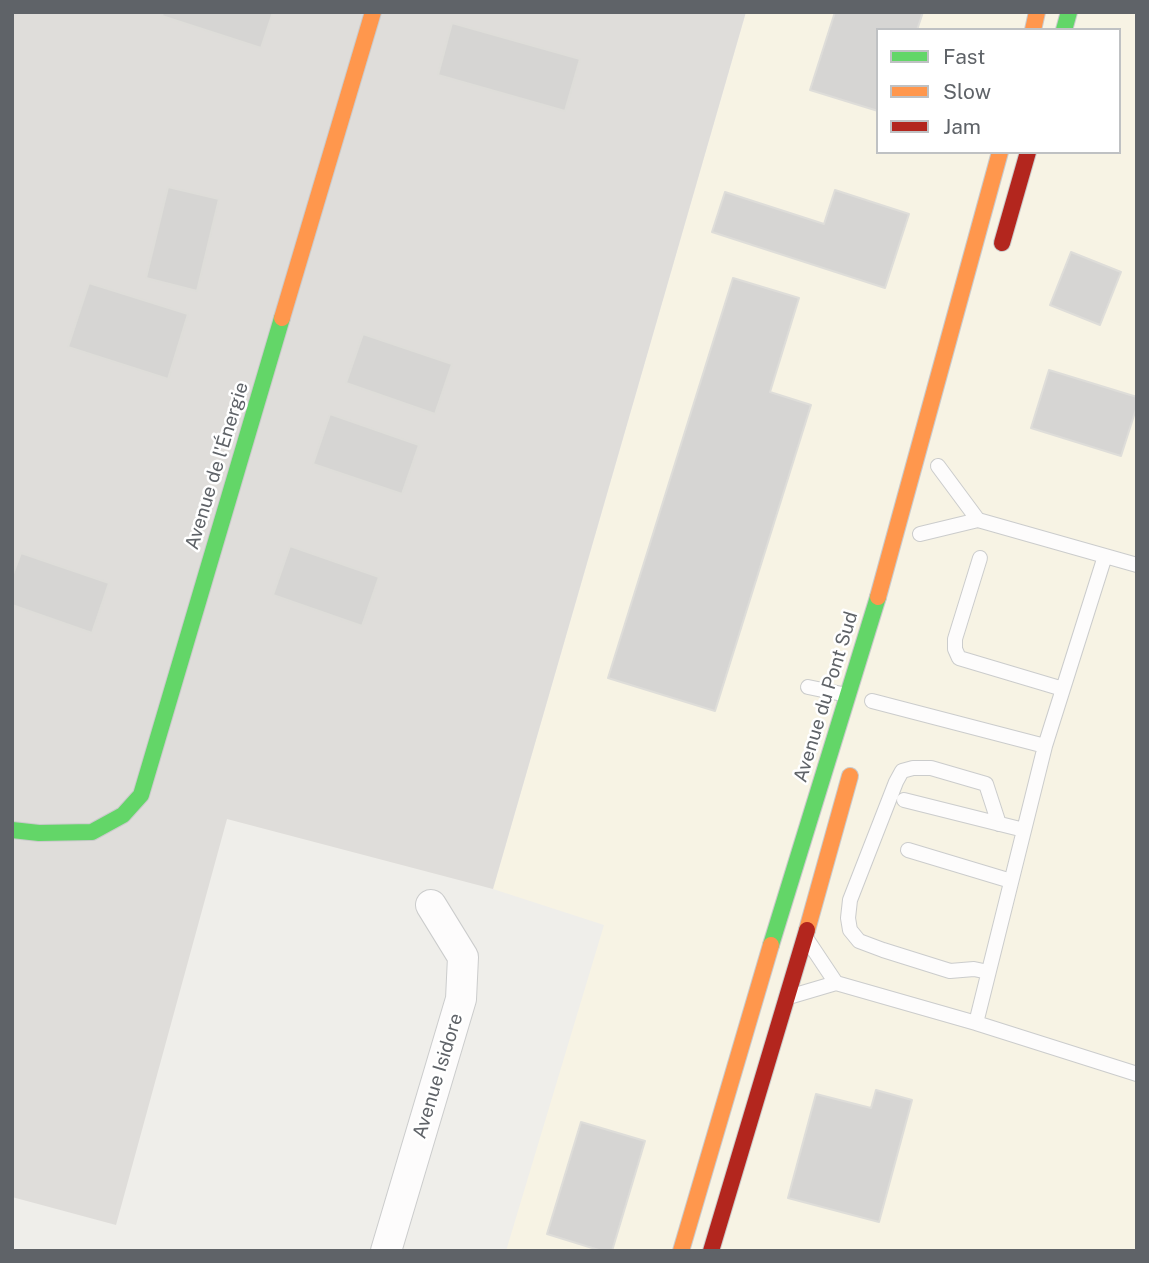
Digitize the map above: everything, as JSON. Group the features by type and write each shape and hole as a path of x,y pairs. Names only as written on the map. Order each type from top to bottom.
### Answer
{"main road":[{"name":"Avenue de l'Énergie","path":"12,830 38,833 92,832 123,815 141,795 373,12"},
{"name":"Avenue du Pont Sud","path":"681,1251 888,563 999,154"},
{"path":"998,257 1027,154"},
{"path":"932,488 940,459"},
{"path":"711,1251 853,766"}],"street":[{"name":"Avenue Isidore","path":"386,1251 461,999 463,957 431,905"}],"lane":[{"path":"940,459 978,520"},
{"path":"920,534 978,520 1137,565"},
{"path":"976,1023 1045,746 1105,556"},
{"path":"980,558 955,639 959,658 1063,689"},
{"path":"808,687 849,695"},
{"path":"872,701 1045,746"},
{"path":"988,972 974,969 950,971 859,941 850,930 848,918 850,900 902,771 931,768 986,784 999,824"},
{"path":"904,800 1024,830"},
{"path":"908,850 1011,881"},
{"path":"805,935 836,983"},
{"path":"786,998 836,983 976,1023 1137,1074"}],"shaded area":[{"path":"12,12 746,12 493,889 227,819 116,1225 12,1197"},
{"path":"746,12 1137,12 1137,1251 506,1251 604,925 493,889"}],"building":[{"path":"163,12 273,12 261,48 162,16"},
{"path":"835,12 923,12 918,28 876,28 876,110 810,90"},
{"path":"452,23 580,59 565,111 438,75"},
{"path":"168,187 219,199 197,291 146,278"},
{"path":"835,190 909,214 885,288 712,232 725,192 824,224"},
{"path":"1071,252 1121,272 1100,325 1050,305"},
{"path":"733,278 799,298 770,392 811,405 715,711 608,678"},
{"path":"89,283 188,314 168,379 68,347"},
{"path":"363,334 452,364 435,414 346,383"},
{"path":"1049,370 1137,397 1137,406 1121,456 1031,428"},
{"path":"330,414 419,445 402,494 313,464"},
{"path":"290,546 379,577 362,626 273,595"},
{"path":"21,553 109,583 92,633 12,605 12,577"},
{"path":"876,1090 912,1100 879,1222 788,1198 816,1094 871,1108"},
{"path":"581,1122 645,1141 612,1251 602,1251 547,1234"}],"traffic: fast":[{"path":"1065,28 1069,12"},
{"path":"12,830 39,833 92,832 123,815 141,795 282,318"},
{"path":"771,945 878,597"}],"traffic: slow":[{"path":"282,318 373,12"},
{"path":"1033,28 1037,12"},
{"path":"878,597 999,154"},
{"path":"807,930 850,776"},
{"path":"681,1251 771,945"}],"traffic: jam":[{"path":"1002,243 1027,154"},
{"path":"711,1251 807,930"}]}
